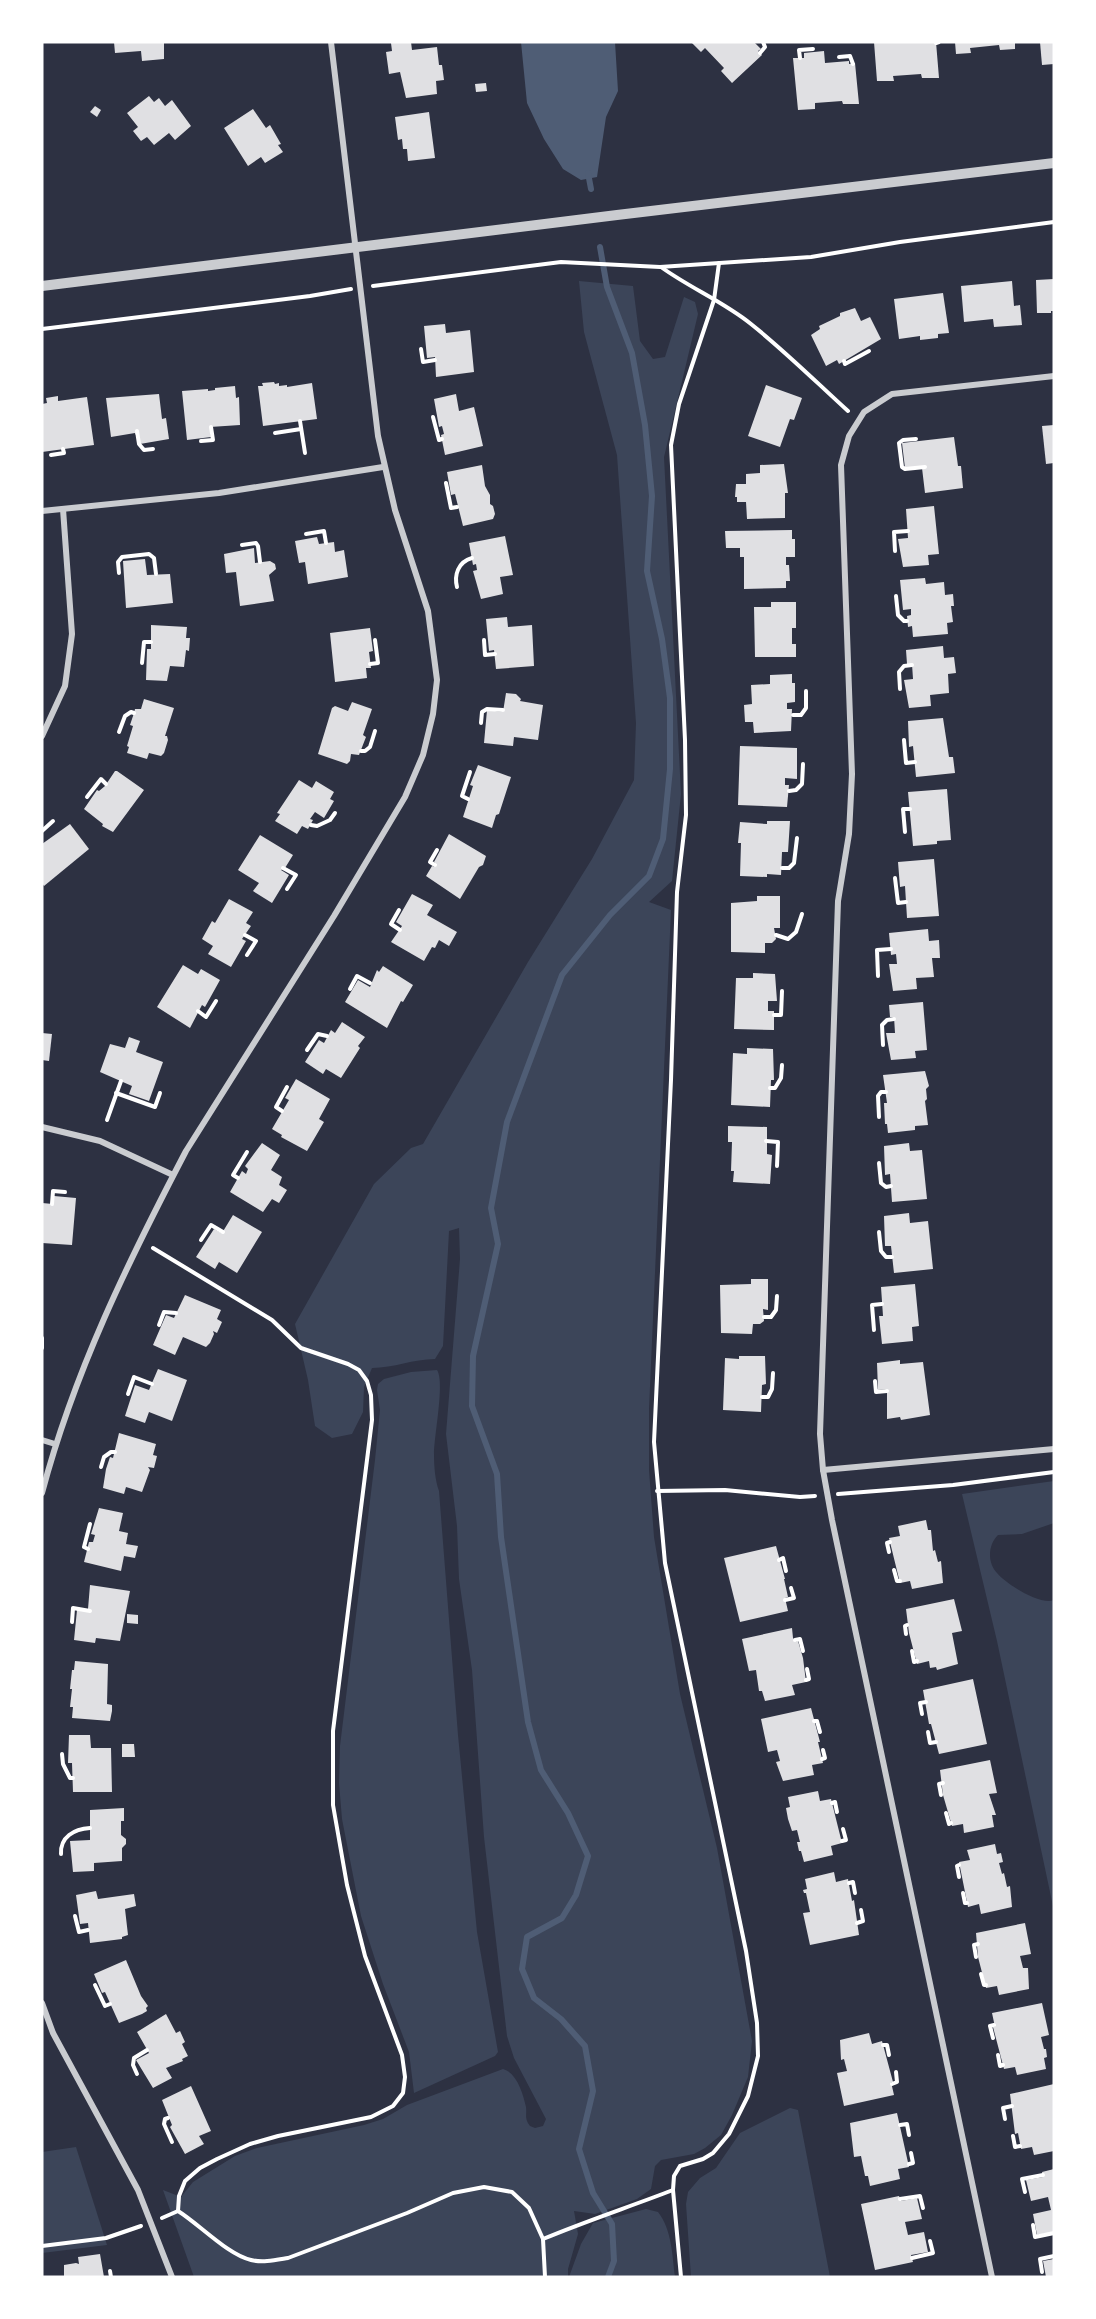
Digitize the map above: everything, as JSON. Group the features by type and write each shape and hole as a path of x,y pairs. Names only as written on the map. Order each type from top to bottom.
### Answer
{"street":[{"path":"42,1493 55,1444 85,1361 109,1303 173,1175 405,797 423,755 433,714 437,680 434,643 423,594 395,510 377,428 331,42"},
{"path":"42,286 1054,163"},
{"path":"992,2277 832,1520 823,1470 820,1434 837,908 849,834 852,774 841,465 849,436 864,412 892,394 1054,376"},
{"path":"42,511 219,494 384,467"},
{"path":"42,736 64,686 72,634 63,509"},
{"path":"42,1127 100,1141 173,1175"},
{"path":"42,1440 55,1444"},
{"path":"823,1470 1054,1449"},
{"path":"42,2003 43,2011 53,2033 138,2190 172,2277"}],"path":[{"path":"760,53 765,47 763,42"},
{"path":"800,58 799,50 813,49"},
{"path":"839,57 850,56 853,64"},
{"path":"388,284 561,262 660,267 811,257 900,242 1054,222"},
{"path":"681,2277 673,2190 674,2176 680,2166 703,2159 713,2153 729,2134 748,2096 758,2056 746,1951 665,1563 654,1442 664,1257 676,892 686,815 685,740 671,445 680,404 714,300 719,263"},
{"path":"660,267 750,323 848,411"},
{"path":"42,329 319,294"},
{"path":"421,349 423,362 435,360"},
{"path":"844,361 845,364 868,351"},
{"path":"433,417 439,440 442,439"},
{"path":"300,421 305,453"},
{"path":"201,441 213,440 211,427"},
{"path":"275,433 301,429"},
{"path":"137,431 139,444 144,450 153,449"},
{"path":"916,438 899,443 902,467 905,470 925,467"},
{"path":"51,455 64,453 63,449"},
{"path":"446,483 451,508 458,507"},
{"path":"306,534 324,531 326,543"},
{"path":"895,551 894,532 908,531"},
{"path":"242,545 256,543 260,562"},
{"path":"119,573 118,562 122,557 149,554 154,558 156,574"},
{"path":"457,587 455,578 457,570 466,560 472,558"},
{"path":"896,596 898,615 907,621"},
{"path":"370,664 378,663 375,640"},
{"path":"484,640 485,656 495,654"},
{"path":"142,663 144,642 151,642"},
{"path":"900,689 899,672 903,666 912,665"},
{"path":"793,715 801,715 806,708 806,691"},
{"path":"481,723 482,712 487,709 504,711"},
{"path":"118,732 125,716 131,712 134,713"},
{"path":"361,751 370,747 375,730"},
{"path":"904,740 906,763 915,762"},
{"path":"789,791 795,790 802,784 803,764"},
{"path":"468,799 462,796 470,772"},
{"path":"87,797 101,780 106,784"},
{"path":"905,832 903,809 910,809"},
{"path":"311,825 317,826 330,820 335,813"},
{"path":"42,831 53,821"},
{"path":"782,868 789,868 794,863 797,838"},
{"path":"435,865 430,862 437,850"},
{"path":"283,867 296,875 288,889"},
{"path":"896,878 898,903 906,902"},
{"path":"399,910 391,924 400,930"},
{"path":"776,935 788,939 796,932 802,914"},
{"path":"245,935 256,941 247,956"},
{"path":"878,976 877,950 891,949"},
{"path":"350,989 357,976 370,984"},
{"path":"774,1015 781,1015 782,991"},
{"path":"198,1011 206,1017 216,1001"},
{"path":"883,1045 882,1025 887,1020 894,1019"},
{"path":"307,1050 318,1034 327,1036"},
{"path":"771,1088 775,1088 781,1078 782,1065"},
{"path":"107,1120 121,1081"},
{"path":"282,1111 276,1107 287,1087"},
{"path":"116,1093 155,1107 160,1092"},
{"path":"879,1117 878,1096 881,1092 886,1092"},
{"path":"766,1142 778,1142 777,1166"},
{"path":"238,1178 233,1176 247,1152"},
{"path":"879,1163 881,1183 886,1187 891,1186"},
{"path":"52,1204 53,1191 65,1192"},
{"path":"201,1240 211,1224 223,1232"},
{"path":"879,1232 881,1251 886,1257 892,1257"},
{"path":"153,1248 272,1320 301,1348 348,1364 359,1370 368,1381 372,1420 333,1731 333,1805 349,1895 365,1956 402,2055 405,2077 402,2093 393,2106 371,2117 250,2144 200,2168 185,2181 179,2196 178,2211"},
{"path":"764,1317 771,1317 776,1310 777,1296"},
{"path":"874,1330 872,1305 882,1304"},
{"path":"159,1325 164,1312 176,1313"},
{"path":"42,1338 42,1348"},
{"path":"762,1397 768,1397 772,1389 773,1373"},
{"path":"128,1394 134,1377 152,1384"},
{"path":"875,1381 876,1392 887,1391"},
{"path":"101,1467 104,1457 115,1452"},
{"path":"844,1493 953,1485 1054,1472"},
{"path":"657,1491 725,1490 811,1497"},
{"path":"88,1548 84,1547 90,1524"},
{"path":"889,1552 887,1543 890,1542"},
{"path":"779,1560 783,1558 786,1570"},
{"path":"894,1570 897,1581 900,1581"},
{"path":"785,1600 794,1598 791,1588"},
{"path":"72,1622 73,1608 90,1611"},
{"path":"906,1634 904,1626 908,1625"},
{"path":"795,1640 800,1639 803,1651"},
{"path":"912,1651 914,1662 917,1661"},
{"path":"806,1680 809,1679 807,1669"},
{"path":"922,1714 920,1703 926,1702"},
{"path":"813,1721 818,1720 819,1732"},
{"path":"928,1732 930,1743 936,1742"},
{"path":"822,1759 825,1758 823,1750"},
{"path":"62,1754 66,1772 70,1778 73,1778"},
{"path":"941,1795 939,1784 943,1783"},
{"path":"832,1803 835,1802 837,1812"},
{"path":"946,1813 949,1824 951,1823"},
{"path":"61,1854 61,1845 67,1837 79,1828 90,1828"},
{"path":"842,1840 846,1840 843,1829"},
{"path":"959,1865 957,1866 959,1877"},
{"path":"849,1883 853,1882 855,1893"},
{"path":"963,1893 965,1903 967,1903"},
{"path":"857,1923 863,1921 861,1910"},
{"path":"75,1916 79,1932 88,1930"},
{"path":"976,1957 974,1945 978,1944"},
{"path":"981,1974 984,1985 986,1985"},
{"path":"95,1985 105,2006 110,2004"},
{"path":"993,2038 990,2026 994,2025"},
{"path":"883,2045 887,2045 889,2055"},
{"path":"137,2074 133,2066 134,2058 147,2050"},
{"path":"998,2055 1000,2066 1003,2065"},
{"path":"892,2084 897,2082 896,2072"},
{"path":"1005,2119 1003,2108 1012,2106"},
{"path":"168,2118 165,2119 164,2124 172,2142"},
{"path":"900,2125 908,2124 909,2135"},
{"path":"1013,2136 1015,2147 1020,2146"},
{"path":"909,2164 913,2163 911,2153"},
{"path":"1025,2192 1022,2179 1043,2175"},
{"path":"178,2211 195,2221 218,2242 249,2260 268,2262 288,2258 453,2193 484,2187 512,2192 529,2208 543,2239 545,2277"},
{"path":"543,2239 600,2215 622,2210 673,2190"},
{"path":"900,2199 921,2196 923,2208"},
{"path":"164,2217 178,2211"},
{"path":"1033,2225 1035,2237 1054,2234"},
{"path":"42,2246 106,2238 136,2228"},
{"path":"912,2258 933,2253 930,2241"},
{"path":"1042,2272 1040,2259 1054,2256"}],"shaded area":[{"path":"521,42 615,42 618,91 606,117 597,177 581,180 563,169 544,139 527,103"},
{"path":"579,281 633,286 640,341 653,359 665,357 684,297 695,302 698,314 664,457 681,794 672,881 649,902 671,910 649,1409 649,1470 654,1537 680,1694 717,1848 752,2041 748,2077 721,2135 705,2148 694,2154 661,2160 655,2166 651,2189 637,2199 595,2214 574,2211 578,2234 568,2269 568,2277 194,2277 163,2190 181,2197 193,2182 235,2156 257,2148 383,2119 407,2105 503,2069 512,2075 519,2085 526,2107 526,2119 530,2126 535,2128 543,2126 546,2119 514,2058 507,2036 484,1837 472,1670 459,1579 457,1526 446,1434 460,1259 459,1228 449,1231 443,1346 435,1359 372,1368 364,1387 363,1412 352,1434 332,1438 315,1426 308,1380 295,1324 374,1184 411,1148 423,1144 528,962 592,859 634,780 636,723 617,455 584,332"},
{"path":"437,1370 440,1397 434,1463 439,1491 458,1735 477,1932 498,2052 495,2056 414,2093 409,2052 383,1984 361,1916 342,1819 339,1783 340,1746 375,1460 380,1410 378,1384 384,1379 411,1372"},
{"path":"1054,1481 1054,1523 1022,1534 998,1535 992,1544 990,1559 994,1569 1008,1583 1041,1600 1054,1600 1054,1911 997,1641 962,1494"},
{"path":"790,2108 798,2110 830,2277 691,2277 686,2204 688,2192 700,2178 716,2168 740,2133"},
{"path":"76,2147 107,2245 42,2253 42,2152"},
{"path":"646,2209 658,2212 663,2219 671,2243 675,2277 569,2277 581,2244 593,2223"}],"building":[{"path":"114,42 164,42 164,59 142,61 141,51 115,53"},
{"path":"411,42 412,50 437,47 444,80 436,81 437,94 406,98 400,72 389,74 386,52 392,51 391,43"},
{"path":"691,42 754,42 761,49 758,51 762,55 732,83 721,71 724,68 705,48 701,52"},
{"path":"874,42 936,42 939,78 922,78 921,74 893,76 894,81 877,81"},
{"path":"955,42 1015,42 1015,49 1000,50 999,45 970,48 971,53 956,54"},
{"path":"1040,42 1054,42 1054,64 1042,65"},
{"path":"824,51 825,63 849,61 849,64 855,63 859,104 843,104 842,101 815,103 815,109 798,110 793,58 804,58 804,53"},
{"path":"486,83 487,91 476,92 475,84"},
{"path":"149,96 154,102 159,98 165,106 172,100 191,126 175,140 169,133 154,145 147,137 141,141 133,131 138,127 127,113"},
{"path":"95,106 101,110 97,117 90,112"},
{"path":"253,109 266,128 270,125 283,152 265,163 261,157 248,166 224,128"},
{"path":"429,112 435,158 408,161 407,149 403,149 402,139 398,140 395,117"},
{"path":"1054,279 1054,311 1037,313 1036,280"},
{"path":"1012,281 1014,306 1020,305 1022,325 994,327 993,319 964,322 961,286"},
{"path":"943,293 949,333 938,334 938,338 920,340 920,336 899,339 894,299"},
{"path":"855,308 861,321 870,317 881,339 839,364 837,360 826,366 811,335 820,329 819,326 840,316 840,313"},
{"path":"445,324 446,333 470,330 474,372 436,377 435,357 427,358 424,326"},
{"path":"262,383 279,383 279,386 287,385 287,387 312,383 317,419 263,426 258,386 263,386"},
{"path":"766,385 802,398 794,420 790,419 780,447 748,436"},
{"path":"235,386 236,398 239,397 240,425 210,427 211,437 187,440 182,391 208,389 208,391"},
{"path":"159,394 162,419 166,418 169,439 140,444 135,433 111,437 106,398"},
{"path":"456,394 459,411 474,407 483,446 445,455 441,435 444,434 442,426 439,427 434,399"},
{"path":"58,396 58,401 87,397 94,445 42,452 42,404 47,403 46,398"},
{"path":"1054,425 1054,463 1046,464 1042,426"},
{"path":"954,437 958,466 961,466 963,488 925,493 922,468 905,468 902,443"},
{"path":"784,464 788,493 785,493 785,518 747,519 746,502 737,502 737,497 735,497 736,484 746,484 746,474 760,473 760,465"},
{"path":"482,465 485,486 495,514 493,519 463,526 455,494 451,495 447,472"},
{"path":"934,506 939,554 928,555 929,565 903,567 898,539 908,538 906,509"},
{"path":"792,530 792,539 795,539 795,557 786,557 790,581 786,581 786,588 744,589 744,557 740,557 740,548 726,548 725,531"},
{"path":"505,536 513,575 500,577 503,594 481,599 473,571 477,570 476,564 473,565 469,543"},
{"path":"317,537 319,544 334,542 335,552 344,550 348,577 308,584 305,562 299,563 295,541"},
{"path":"254,548 255,563 270,561 275,564 276,569 269,575 274,601 240,606 236,572 226,573 224,554"},
{"path":"145,559 147,575 170,574 173,603 126,608 123,561"},
{"path":"925,578 926,584 944,582 945,595 953,594 954,606 951,606 953,622 947,623 948,634 913,637 912,626 908,627 907,616 911,615 911,609 903,610 900,580"},
{"path":"771,602 796,602 796,628 792,628 792,644 796,644 796,657 755,657 754,607 771,607"},
{"path":"507,617 508,627 532,625 534,666 496,669 494,650 489,651 486,619"},
{"path":"151,625 187,627 186,638 190,638 184,667 170,666 167,681 146,680 147,649 151,649"},
{"path":"370,628 373,651 369,652 371,668 366,668 367,678 335,682 330,633"},
{"path":"943,646 944,658 954,657 956,673 948,674 949,693 930,695 931,706 909,708 904,680 913,679 912,664 907,664 906,650"},
{"path":"792,674 792,683 795,683 795,702 787,703 787,709 792,709 791,731 754,733 753,722 745,722 744,705 752,704 751,685 770,684 770,675"},
{"path":"506,693 516,694 521,699 520,701 543,705 538,740 514,737 513,746 484,743 487,710 503,712"},
{"path":"144,699 174,708 165,736 168,740 164,753 161,756 149,753 147,759 127,753 133,726 130,725 135,709 141,709"},
{"path":"352,702 372,709 363,735 366,737 359,755 351,754 347,764 318,754 332,708 335,706 348,711"},
{"path":"943,718 949,757 953,757 955,773 916,777 913,746 909,747 908,721"},
{"path":"740,746 797,748 797,779 785,778 785,785 789,785 787,807 738,805"},
{"path":"478,765 511,777 492,828 463,817 473,786 470,785"},
{"path":"115,771 144,790 113,832 102,826 103,824 84,809 97,790 105,786"},
{"path":"299,780 312,788 316,781 334,792 330,799 334,801 324,818 315,812 310,819 313,820 308,829 302,826 297,834 275,821 280,814 277,813"},
{"path":"947,789 951,840 913,846 908,792"},
{"path":"767,821 790,821 788,852 782,852 781,875 740,876 741,843 738,843 740,822 767,824"},
{"path":"70,824 89,849 44,886 42,883 42,844"},
{"path":"449,834 486,856 483,865 479,867 460,899 426,876 432,866 435,867 434,862"},
{"path":"260,835 293,855 285,868 281,870 289,875 272,903 253,891 259,883 238,870"},
{"path":"934,859 939,916 907,918 905,886 900,887 898,862"},
{"path":"412,894 433,905 427,915 457,932 449,946 439,940 424,961 391,942 402,926 396,922"},
{"path":"757,896 780,896 780,928 774,928 776,939 772,943 765,943 765,953 731,952 731,903 757,901"},
{"path":"229,899 253,912 246,923 251,926 242,939 246,941 231,967 208,954 213,946 202,939 212,921 215,923"},
{"path":"928,929 929,941 939,940 940,958 932,958 934,977 916,978 917,989 893,991 889,964 897,964 896,954 891,955 889,933"},
{"path":"183,965 198,974 201,969 220,980 205,1007 202,1005 190,1028 157,1007"},
{"path":"383,966 413,985 403,1002 401,1001 387,1028 345,1002 358,980 370,987 377,970 379,972"},
{"path":"753,973 775,974 777,1001 768,1001 768,1011 774,1011 774,1030 734,1029 736,978 753,978"},
{"path":"923,1002 927,1050 915,1051 916,1058 891,1060 886,1033 895,1033 894,1017 890,1017 889,1005"},
{"path":"342,1022 365,1037 341,1078 326,1069 323,1074 305,1062 319,1040 324,1043 331,1030 335,1033"},
{"path":"42,1033 52,1034 49,1061 42,1060"},
{"path":"129,1037 140,1041 136,1052 163,1062 149,1101 129,1094 132,1086 100,1072 110,1044 125,1048"},
{"path":"747,1048 773,1049 774,1080 771,1080 770,1107 731,1105 733,1053 747,1054"},
{"path":"925,1071 929,1086 926,1089 927,1099 925,1101 928,1125 915,1126 915,1130 888,1133 887,1124 885,1124 884,1103 887,1103 883,1075"},
{"path":"296,1079 330,1099 319,1119 324,1122 307,1151 281,1137 282,1135 272,1129 289,1100 285,1098"},
{"path":"728,1126 767,1127 767,1154 772,1155 770,1184 733,1182 732,1142 728,1142"},
{"path":"262,1143 280,1155 271,1170 282,1177 279,1185 287,1190 279,1203 272,1199 263,1212 230,1192 242,1171 246,1174 248,1169 245,1166"},
{"path":"909,1143 910,1151 922,1150 927,1199 892,1202 890,1174 885,1175 884,1146"},
{"path":"54,1196 76,1198 72,1245 42,1243 42,1203 53,1204"},
{"path":"909,1213 910,1223 928,1221 933,1269 894,1273 891,1246 885,1246 884,1216"},
{"path":"233,1215 262,1232 237,1273 219,1262 215,1269 196,1257 214,1229 222,1233"},
{"path":"751,1279 768,1279 768,1310 763,1309 764,1321 760,1324 753,1324 752,1334 721,1333 720,1285 751,1284"},
{"path":"915,1284 919,1326 912,1327 913,1341 882,1344 879,1316 883,1316 881,1287"},
{"path":"185,1295 221,1310 217,1319 222,1322 217,1333 213,1331 214,1334 206,1347 183,1337 175,1355 153,1345 166,1315 174,1318"},
{"path":"739,1356 765,1356 766,1384 762,1385 761,1412 723,1410 725,1358 739,1359"},
{"path":"900,1360 900,1364 923,1362 930,1415 901,1420 900,1417 887,1419 887,1389 878,1390 877,1363"},
{"path":"158,1369 187,1380 172,1421 149,1412 145,1423 125,1416 135,1385 149,1390"},
{"path":"119,1433 156,1444 153,1455 157,1456 154,1468 148,1467 150,1470 142,1492 126,1487 124,1494 103,1488 106,1469 110,1457 113,1458"},
{"path":"99,1508 123,1513 119,1531 128,1533 126,1544 138,1546 135,1558 124,1556 121,1571 84,1562 89,1542 93,1542 95,1535 91,1534"},
{"path":"926,1520 928,1530 931,1530 933,1551 935,1550 938,1562 941,1561 943,1583 912,1589 910,1581 900,1583 889,1538 900,1536 898,1526"},
{"path":"776,1546 785,1579 788,1611 740,1622 724,1558"},
{"path":"90,1585 130,1591 120,1641 96,1638 95,1643 74,1640 77,1610 88,1609"},
{"path":"954,1599 962,1631 952,1633 958,1664 937,1670 936,1667 930,1668 929,1661 917,1664 906,1609"},
{"path":"127,1614 138,1615 138,1624 127,1623"},
{"path":"792,1628 793,1638 795,1642 798,1641 803,1658 806,1682 792,1685 795,1695 765,1701 762,1691 759,1691 756,1670 749,1671 742,1639"},
{"path":"75,1661 108,1664 107,1704 112,1705 110,1721 72,1718 73,1707 70,1707 72,1689 70,1689"},
{"path":"973,1679 987,1744 939,1754 931,1724 929,1724 923,1690"},
{"path":"811,1708 823,1763 812,1765 814,1775 783,1781 776,1762 780,1761 777,1750 768,1752 761,1719"},
{"path":"69,1735 90,1735 91,1748 111,1748 112,1792 73,1792 72,1763 68,1763"},
{"path":"122,1744 134,1744 135,1757 122,1757"},
{"path":"990,1760 997,1793 989,1794 996,1815 992,1815 994,1827 964,1833 963,1824 952,1826 943,1795 940,1770"},
{"path":"818,1791 820,1801 831,1799 842,1843 831,1846 833,1855 804,1862 797,1842 800,1842 797,1830 792,1831 788,1819 786,1808 790,1807 788,1797"},
{"path":"124,1808 121,1835 126,1839 126,1844 122,1848 122,1861 94,1863 94,1871 73,1872 70,1841 90,1840 90,1810"},
{"path":"995,1844 997,1854 1001,1853 1003,1862 999,1863 1002,1874 1004,1873 1007,1887 1010,1886 1012,1907 981,1914 979,1904 968,1907 959,1862 970,1860 967,1850"},
{"path":"834,1872 836,1882 848,1879 852,1901 854,1900 859,1935 810,1945 803,1913 810,1912 806,1893 803,1890 807,1889 805,1879"},
{"path":"96,1891 98,1899 134,1894 136,1906 125,1909 128,1935 122,1939 90,1943 88,1923 80,1924 76,1895"},
{"path":"1025,1923 1031,1954 1020,1956 1023,1968 1028,1968 1029,1989 999,1995 997,1986 986,1988 978,1957 976,1933"},
{"path":"126,1960 141,1996 148,2006 147,2011 142,2014 119,2023 94,1974"},
{"path":"1042,2003 1049,2035 1041,2037 1044,2049 1046,2049 1047,2057 1044,2058 1046,2069 1017,2075 1015,2067 1004,2069 993,2027 995,2027 992,2013"},
{"path":"166,2014 176,2033 180,2031 185,2042 182,2044 188,2056 182,2059 183,2061 166,2068 172,2078 153,2088 136,2060 149,2053 137,2032"},
{"path":"869,2033 872,2044 882,2041 893,2082 891,2082 894,2095 844,2106 837,2073 847,2071 844,2059 841,2060 840,2040"},
{"path":"1054,2084 1054,2151 1034,2155 1032,2147 1021,2149 1018,2133 1015,2134 1010,2094"},
{"path":"191,2086 211,2131 199,2136 204,2144 185,2154 170,2127 172,2125 162,2100"},
{"path":"897,2113 909,2167 898,2169 900,2179 870,2186 868,2176 865,2176 861,2156 854,2157 850,2123"},
{"path":"1054,2169 1054,2232 1037,2235 1033,2214 1051,2210 1048,2197 1031,2201 1026,2180 1043,2177 1042,2172"},
{"path":"899,2196 901,2201 917,2198 922,2219 905,2222 908,2235 924,2232 928,2252 911,2255 913,2262 875,2270 861,2204"},
{"path":"100,2254 104,2277 64,2277 64,2265 79,2264 78,2257"},
{"path":"1054,2259 1054,2277 1046,2277 1043,2261"}],"waterway":[{"path":"588,173 591,189"},
{"path":"600,247 607,287 632,353 645,425 652,496 647,571 662,639 670,698 670,769 663,839 649,876 610,915 562,975 507,1122 491,1208 498,1244 473,1356 472,1406 497,1474 501,1537 528,1722 541,1770 568,1813 588,1856 576,1895 562,1918 527,1937 522,1969 534,1998 561,2019 585,2046 593,2091 579,2149 593,2193 612,2224 614,2261 608,2277"}]}
